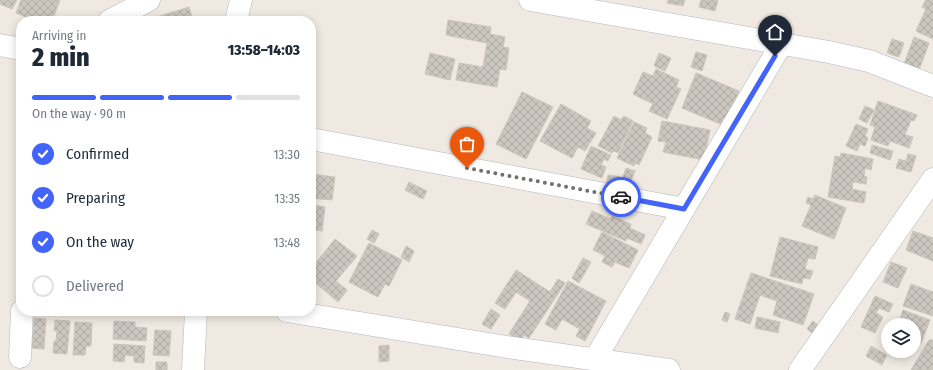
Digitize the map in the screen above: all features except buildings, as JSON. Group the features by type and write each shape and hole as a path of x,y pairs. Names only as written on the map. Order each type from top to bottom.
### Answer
{"street":[{"path":"119,16 149,0"},
{"path":"237,16 241,0"},
{"path":"530,0 601,6 869,61 933,86"},
{"path":"595,359 782,43"},
{"path":"0,45 16,48"},
{"path":"316,140 684,209"},
{"path":"800,370 933,179"},
{"path":"20,357 22,316"},
{"path":"193,370 196,316"},
{"path":"316,316 507,347 669,370"}],"way so far":[{"path":"467,168 621,197"}],"route":[{"path":"621,197 684,209 775,56"}]}
